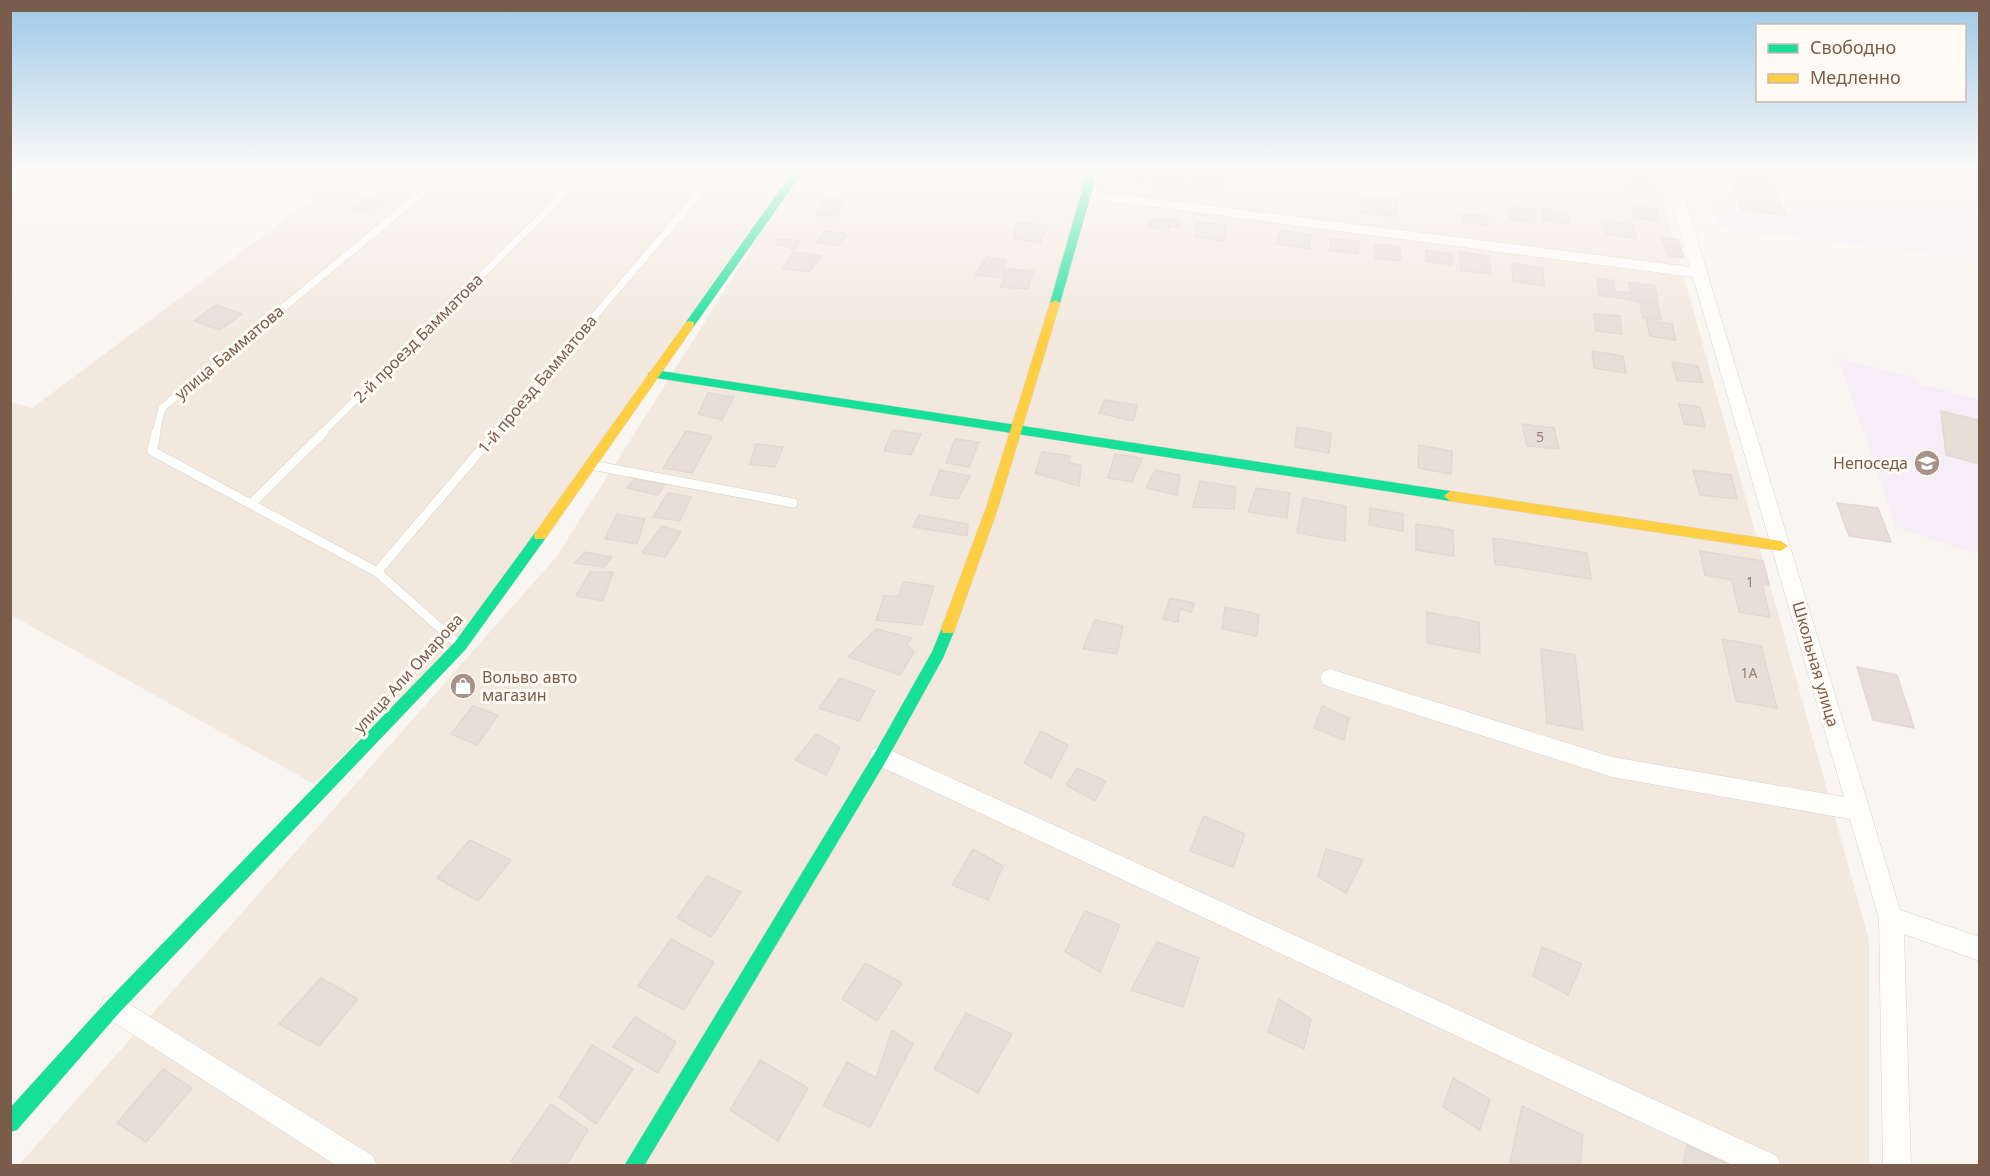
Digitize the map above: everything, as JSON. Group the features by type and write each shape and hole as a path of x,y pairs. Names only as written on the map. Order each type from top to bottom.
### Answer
{"street":[{"name":"улица Али Омарова","path":"10,1123 113,1007 460,646 758,228"},
{"path":"633,1166 881,756 938,654 971,570 1019,428 1076,228"},
{"path":"1349,228 1700,273"},
{"name":"Школьная улица","path":"1686,228 1892,918 1898,1166"},
{"path":"654,374 1781,546"},
{"path":"1330,678 1612,767 1859,810"},
{"path":"881,756 1767,1166"},
{"path":"1892,918 1980,949"},
{"path":"113,1007 363,1166"}],"lane":[{"name":"улица Бамматова","path":"380,228 162,408 152,450 377,572 460,646"},
{"name":"2-й проезд Бамматова","path":"251,504 530,228"},
{"name":"1-й проезд Бамматова","path":"377,572 669,228"},
{"path":"591,465 793,503"}],"shaded area":[{"path":"273,228 751,228 465,633 314,784 11,615 10,402 32,408"},
{"path":"764,228 1670,228 1869,940 1869,1165 18,1166 557,556"},
{"path":"1979,228 1979,259 1720,229"},
{"name":"Непоседа","path":"1838,358 1917,378 1916,383 1979,399 1979,555 1896,527"}],"building":[{"path":"1016,228 1047,228 1040,243 1013,238"},
{"path":"1153,228 1169,228 1169,231"},
{"path":"1196,228 1225,228 1225,241 1195,237"},
{"path":"1605,228 1634,228 1636,238 1606,234"},
{"path":"1280,230 1311,235 1309,249 1276,244"},
{"path":"824,231 848,234 837,246 817,242"},
{"path":"1661,237 1678,240 1684,258 1668,256"},
{"path":"1331,238 1359,242 1358,254 1330,250"},
{"path":"779,239 800,241 795,249 775,244"},
{"path":"1374,244 1400,247 1401,261 1375,258"},
{"path":"1426,250 1452,254 1452,265 1426,261"},
{"path":"793,252 821,256 809,272 783,269"},
{"path":"1459,252 1489,256 1491,274 1461,270"},
{"path":"987,257 1006,260 1004,278 975,275"},
{"path":"1512,263 1543,268 1544,286 1513,281"},
{"path":"1008,269 1033,271 1028,289 1000,287"},
{"path":"1597,278 1614,281 1615,291 1630,293 1631,300 1599,295"},
{"path":"1629,282 1655,286 1658,304 1631,300"},
{"path":"1640,303 1658,306 1661,320 1643,318"},
{"path":"216,305 242,314 220,330 194,321"},
{"path":"1594,314 1620,316 1622,334 1596,331"},
{"path":"1646,320 1672,324 1676,340 1650,336"},
{"path":"1592,351 1623,356 1626,373 1594,368"},
{"path":"1672,362 1698,366 1703,383 1677,380"},
{"path":"708,393 734,397 722,420 698,414"},
{"path":"1105,400 1137,405 1133,421 1099,413"},
{"path":"1679,404 1700,407 1705,427 1684,424"},
{"path":"1941,411 1978,420 1980,464 1946,455"},
{"path":"1522,424 1554,428 1559,449 1527,446"},
{"path":"1297,427 1331,433 1329,453 1295,447"},
{"path":"893,430 921,434 911,455 884,451"},
{"path":"686,431 712,436 692,473 663,468"},
{"path":"955,439 979,442 969,467 946,463"},
{"path":"756,444 783,447 775,467 750,464"},
{"path":"1419,445 1452,451 1451,474 1418,468"},
{"path":"1042,452 1070,456 1069,463 1081,465 1079,486 1035,473"},
{"path":"1115,454 1142,458 1132,482 1108,478"},
{"path":"940,470 970,476 958,499 930,495"},
{"path":"1155,470 1180,475 1177,495 1146,488"},
{"path":"1693,470 1731,475 1737,499 1700,495"},
{"path":"635,478 665,484 658,495 627,488"},
{"path":"1200,481 1236,487 1234,509 1193,507"},
{"path":"1256,488 1290,493 1287,518 1248,512"},
{"path":"668,493 691,497 680,521 653,517"},
{"path":"1303,498 1346,506 1345,541 1297,533"},
{"path":"1837,503 1878,508 1891,542 1849,536"},
{"path":"1370,508 1403,514 1403,531 1369,525"},
{"path":"617,514 645,519 637,544 605,539"},
{"path":"919,515 968,524 967,536 913,527"},
{"path":"1416,524 1453,530 1454,556 1416,550"},
{"path":"662,526 681,532 665,557 642,553"},
{"path":"1493,538 1587,553 1591,579 1495,564"},
{"path":"1700,551 1763,561 1769,585 1762,584 1770,617 1739,612 1732,580 1705,575"},
{"path":"585,552 612,557 604,567 575,563"},
{"path":"590,572 613,572 603,601 576,596"},
{"path":"904,582 934,586 922,625 876,620 884,596 898,596"},
{"path":"1170,598 1194,603 1191,612 1180,609 1178,622 1163,619"},
{"path":"1225,607 1259,614 1257,636 1222,629"},
{"path":"1427,612 1479,622 1480,653 1427,643"},
{"path":"1095,620 1123,626 1117,654 1083,649"},
{"path":"876,629 912,638 907,644 914,652 900,675 848,657"},
{"path":"1722,639 1761,646 1777,708 1736,701"},
{"path":"1541,649 1575,655 1583,730 1547,723"},
{"path":"1857,667 1897,675 1914,728 1873,720"},
{"path":"840,678 875,691 859,721 819,708"},
{"path":"473,706 498,715 477,745 451,734"},
{"path":"1322,706 1349,718 1344,740 1314,728"},
{"path":"1041,731 1068,745 1051,778 1024,763"},
{"path":"816,734 840,747 826,775 795,760"},
{"path":"1077,768 1106,781 1095,801 1066,785"},
{"path":"1204,816 1245,834 1233,867 1190,851"},
{"path":"470,840 511,860 478,901 437,878"},
{"path":"973,849 1003,866 988,900 952,885"},
{"path":"1326,849 1363,860 1346,893 1318,877"},
{"path":"707,876 741,892 711,937 677,918"},
{"path":"1085,911 1120,925 1100,972 1065,952"},
{"path":"671,939 714,962 684,1010 638,986"},
{"path":"1157,942 1199,958 1183,1007 1131,990"},
{"path":"1542,947 1582,964 1568,995 1533,976"},
{"path":"865,963 902,983 877,1021 842,999"},
{"path":"321,978 358,999 319,1046 279,1024"},
{"path":"1279,999 1311,1019 1304,1049 1268,1032"},
{"path":"966,1013 1012,1034 978,1093 934,1069"},
{"path":"635,1017 676,1042 658,1073 613,1047"},
{"path":"892,1030 913,1044 870,1127 823,1106 847,1062 876,1078"},
{"path":"592,1045 633,1069 596,1124 559,1097"},
{"path":"760,1060 808,1088 778,1141 730,1110"},
{"path":"163,1069 192,1088 146,1142 117,1123"},
{"path":"1453,1078 1490,1099 1480,1130 1443,1107"},
{"path":"551,1104 588,1130 566,1166 518,1166 511,1161"},
{"path":"1522,1106 1583,1135 1580,1166 1517,1166 1510,1162"},
{"path":"1687,1145 1732,1166 1683,1166"}],"traffic: fast":[{"path":"690,324 758,228"},
{"path":"1055,303 1076,228"},
{"path":"654,374 1450,496"},
{"path":"10,1123 113,1007 460,646 540,536"},
{"path":"633,1166 881,756 938,654 948,629"}],"traffic: slow":[{"path":"948,629 992,508 1055,303"},
{"path":"540,536 690,324"},
{"path":"1450,496 1781,546"}],"place":[{"name":"Непоседа","path":"1927,463"},
{"name":"Вольво авто магазин","path":"463,686"}]}
